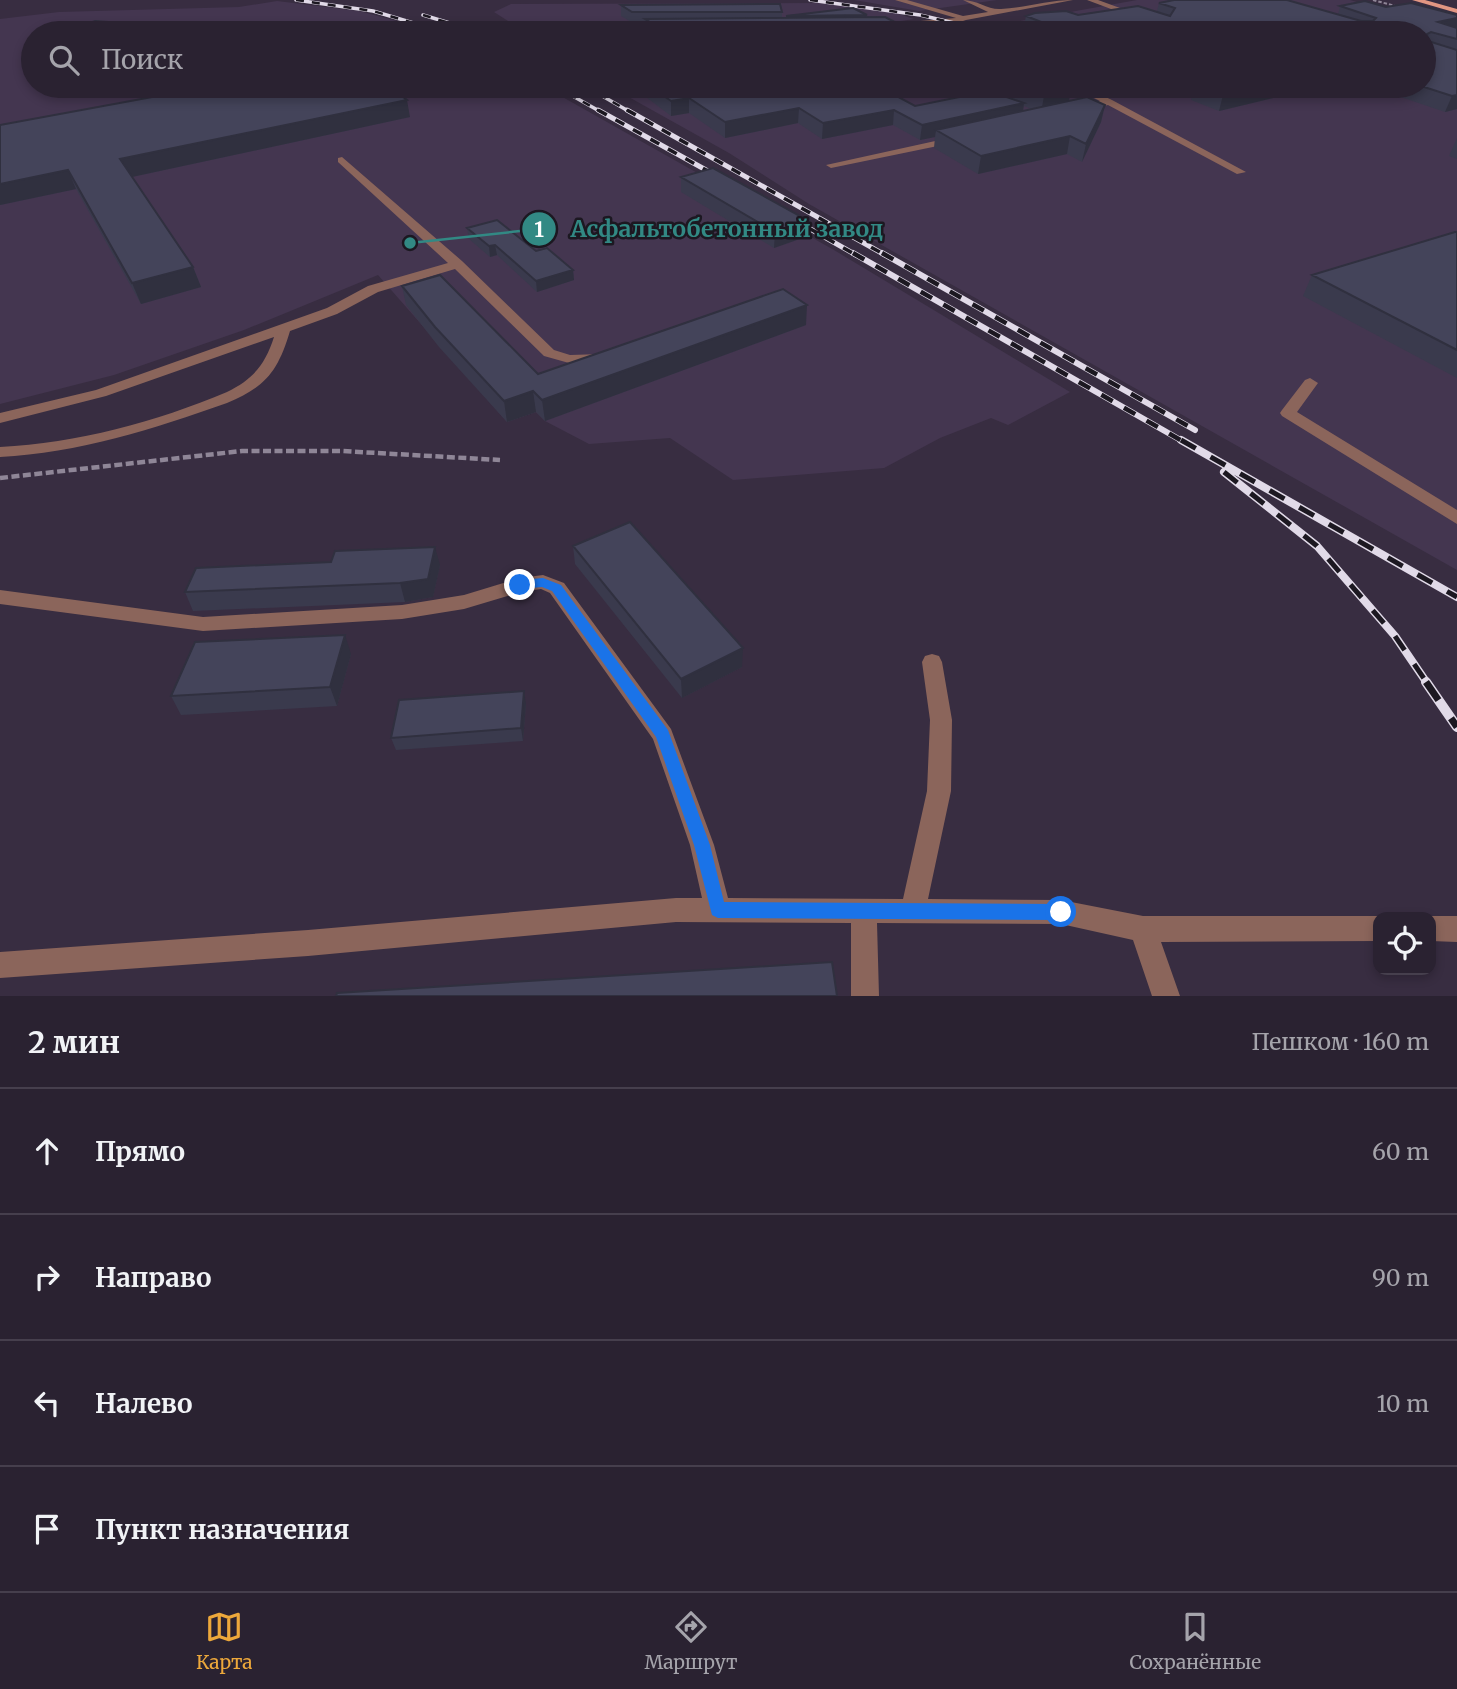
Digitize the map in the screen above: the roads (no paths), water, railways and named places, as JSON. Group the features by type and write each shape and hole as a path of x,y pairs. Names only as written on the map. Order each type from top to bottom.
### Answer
{"main road":[{"path":"1416,0 1457,11"},
{"path":"1436,0 1457,6"}],"lane":[{"path":"899,0 964,18"},
{"path":"967,0 996,12"},
{"path":"956,21 1069,0"},
{"path":"1091,0 1136,15"},
{"path":"1108,17 1147,15"},
{"path":"1047,21 1054,20"},
{"path":"985,98 1005,104"},
{"path":"1100,98 1241,172"},
{"path":"1074,111 1109,102"},
{"path":"831,165 971,136"},
{"path":"342,160 457,264 549,353 578,359 612,357"},
{"path":"0,418 101,393 332,311 373,289 457,264"},
{"path":"0,452 68,446 219,401 249,387 264,375 274,358 283,329"},
{"path":"1310,383 1288,413 1457,518"},
{"path":"0,597 203,624 402,612 464,602 520,585 543,582 557,588 663,735 702,845 718,910"},
{"path":"913,911 939,791 941,720 932,662"},
{"path":"0,965 308,943 676,910 1061,912 1143,929 1373,929"},
{"path":"864,911 865,996"},
{"path":"1143,929 1166,996"},
{"path":"1436,929 1457,929"}],"railway":[{"path":"296,0 373,11 407,21"},
{"path":"810,0 946,21"},
{"path":"423,15 443,21"},
{"path":"576,98 601,112"},
{"path":"606,98 630,112"},
{"path":"598,110 724,180"},
{"path":"627,110 885,255"},
{"path":"791,218 856,255"},
{"path":"853,253 1184,442"},
{"path":"882,253 1195,430"},
{"path":"1181,440 1457,597"},
{"path":"1224,472 1317,546 1395,636 1427,683"},
{"path":"1426,682 1457,727"}],"place":[{"name":"Асфальтобетонный завод","path":"410,243"}]}
